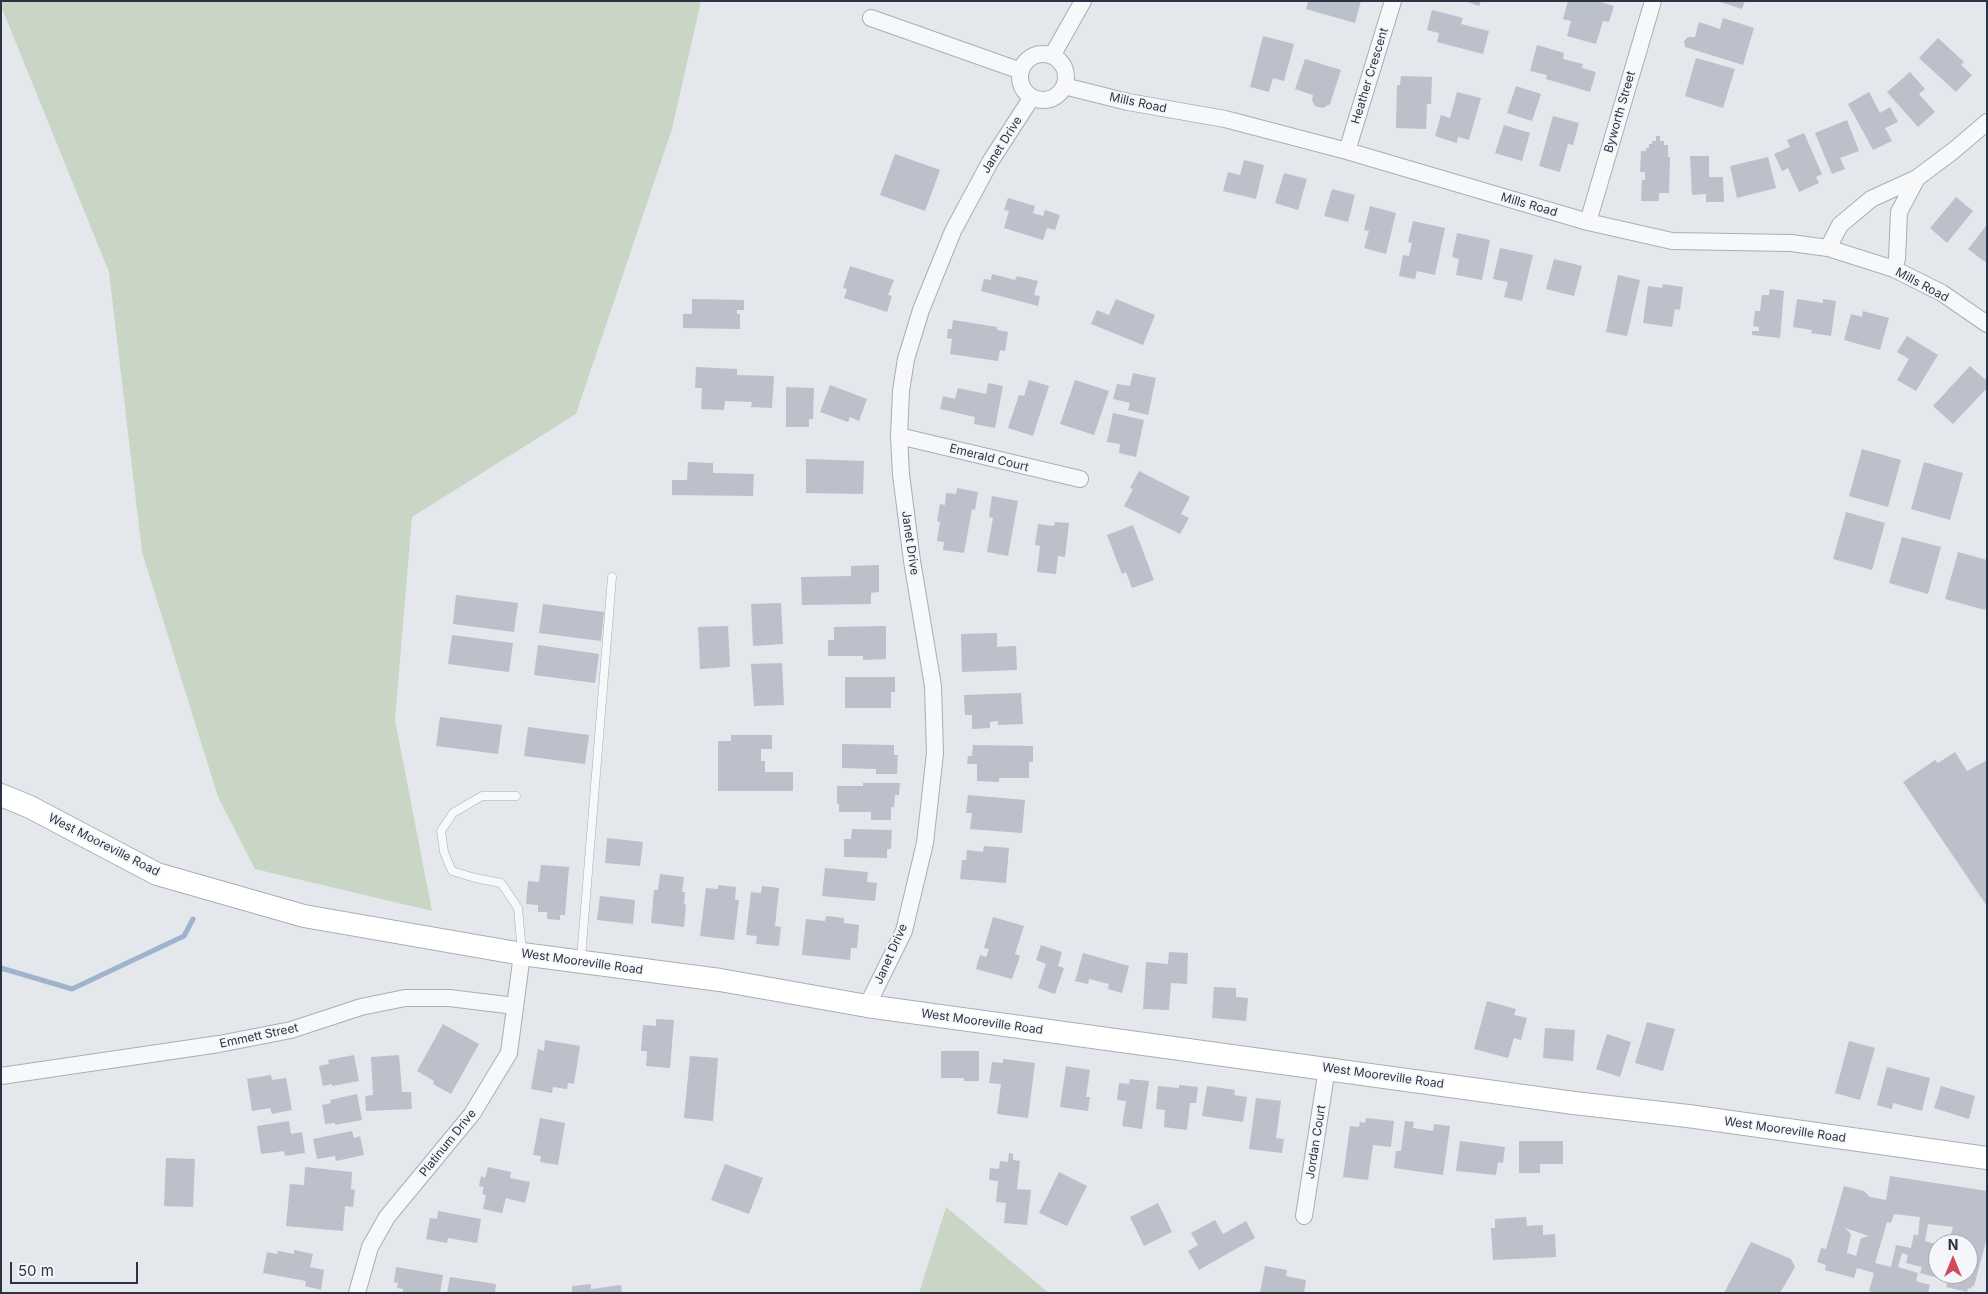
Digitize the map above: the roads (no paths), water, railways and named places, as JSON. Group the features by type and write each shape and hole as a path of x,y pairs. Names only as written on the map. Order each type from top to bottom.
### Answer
{"main road":[{"name":"West Mooreville Road","path":"1,795 30,807 157,874 304,916 522,954 720,980 867,1006 1987,1158"}],"street":[{"path":"1052,56 1083,1"},
{"name":"Heather Crescent","path":"1347,151 1393,1"},
{"name":"Byworth Street","path":"1588,222 1653,1"},
{"path":"872,18 1021,72"},
{"path":"1040,54 1052,56 1063,66 1066,79 1064,86 1054,96 1039,99 1032,97 1022,86 1021,72 1028,60 1040,54"},
{"name":"Mills Road","path":"1064,86 1128,102 1225,119 1347,151 1588,222 1672,241 1791,243 1828,248 1894,269 1942,294 1987,324"},
{"name":"Janet Drive","path":"867,1006 904,931 925,843 935,753 933,686 912,561 900,474 901,391 906,359 920,310 953,231 990,162 1032,97"},
{"path":"1828,248 1840,225 1871,199 1917,178 1987,122"},
{"path":"1894,269 1897,259 1899,212 1917,178"},
{"name":"Emerald Court","path":"899,436 1080,478"},
{"name":"Platinum Drive","path":"357,1293 370,1247 387,1217 472,1114 509,1053 522,954"},
{"name":"Emmett Street","path":"1,1076 264,1036 291,1030 361,1007 404,998 450,998 515,1006"},
{"name":"Jordan Court","path":"1304,1216 1327,1068"}],"lane":[{"path":"580,963 612,577"},
{"path":"516,796 482,796 452,813 441,831 444,852 452,871 501,883 518,908 522,954"}],"waterway":[{"path":"1,968 72,989 184,936 193,919"}]}
